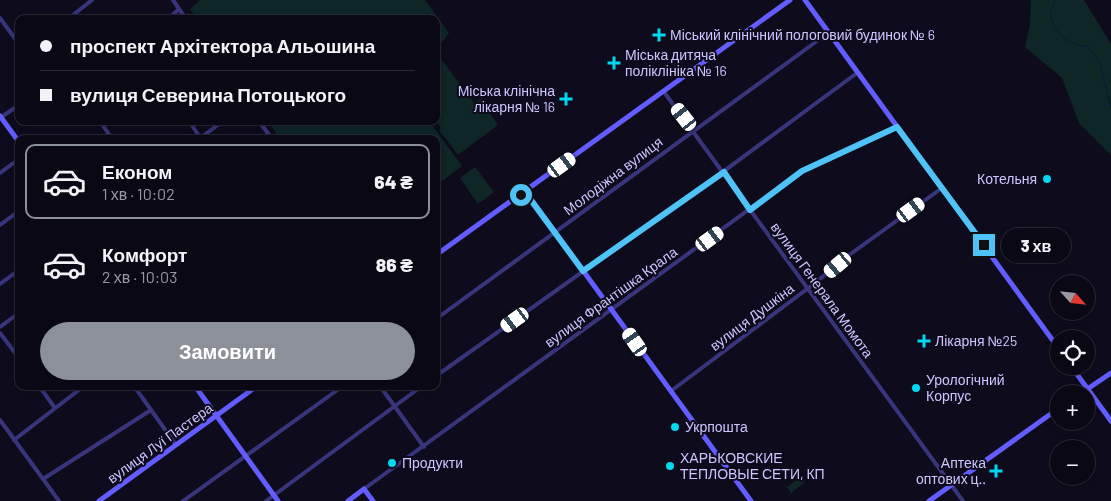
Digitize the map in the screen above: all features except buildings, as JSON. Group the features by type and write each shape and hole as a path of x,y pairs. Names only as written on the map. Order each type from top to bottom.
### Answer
{"street":[{"path":"73,15 92,0"},
{"path":"173,0 183,15"},
{"path":"440,252 790,0"},
{"path":"805,0 1050,337"},
{"path":"172,15 179,9"},
{"path":"0,18 15,39"},
{"name":"Молодіжна вулиця","path":"440,316 828,33"},
{"path":"440,373 724,172 857,73"},
{"name":"вулиця Генерала Момота","path":"664,92 963,501"},
{"path":"15,107 0,117 15,137"},
{"path":"204,135 218,125"},
{"name":"вулиця Франтішка Крала","path":"348,501 802,171 897,127"},
{"path":"0,173 15,162"},
{"name":"вулиця Душкіна","path":"671,391 808,289 849,255 942,188"},
{"path":"525,192 751,501"},
{"path":"0,225 15,214"},
{"path":"0,284 15,273"},
{"path":"0,327 15,316"},
{"path":"0,333 15,353"},
{"path":"1092,385 1111,374"},
{"path":"42,390 55,408"},
{"path":"14,440 79,390"},
{"path":"137,390 176,445"},
{"path":"199,390 278,501"},
{"name":"вулиця Луї Пастера","path":"99,501 252,390"},
{"path":"183,501 337,390"},
{"path":"383,390 424,447"},
{"path":"266,501 416,390"},
{"path":"1095,399 1111,421"},
{"path":"43,479 151,410"},
{"path":"929,501 1050,414"},
{"path":"0,420 59,501"},
{"path":"364,489 373,501"}],"green space":[{"path":"200,0 425,0 436,15 194,15 190,9"},
{"path":"1031,0 1084,0 1111,44 1111,155 1079,123 1062,78 1025,47 1030,24"},
{"path":"440,21 449,33 440,45"},
{"path":"440,57 474,103 480,99 498,125 458,155 439,130 441,128 439,125"},
{"path":"271,125 432,125 439,135 277,135"},
{"path":"440,136 462,166 440,182"},
{"path":"475,167 494,192 478,204 460,178"},
{"path":"801,477 805,482 791,493 787,487"}],"waterway":[{"path":"1055,0 1051,11 1053,24 1067,40 1080,46 1087,46 1100,63 1111,107"}],"place":[{"name":"Міський клінічний пологовий будинок № 6","path":"659,35"},
{"name":"Міська дитяча поліклініка № 16","path":"614,63"},
{"name":"Міська клінічна лікарня № 16","path":"566,99"},
{"name":"Котельня","path":"1047,179"},
{"name":"Лікарня №25","path":"924,341"},
{"name":"Урологічний Корпус","path":"916,388"},
{"name":"Укрпошта","path":"675,427"},
{"name":"Продукти","path":"392,463"},
{"name":"ХАРЬКОВСКИЕ ТЕПЛОВЫЕ СЕТИ, КП","path":"670,466"},
{"name":"Аптека оптових ц‥","path":"996,471"}],"route":[{"path":"521,195 525,192 583,271 724,172 750,210 802,171 897,127 984,245"}]}
